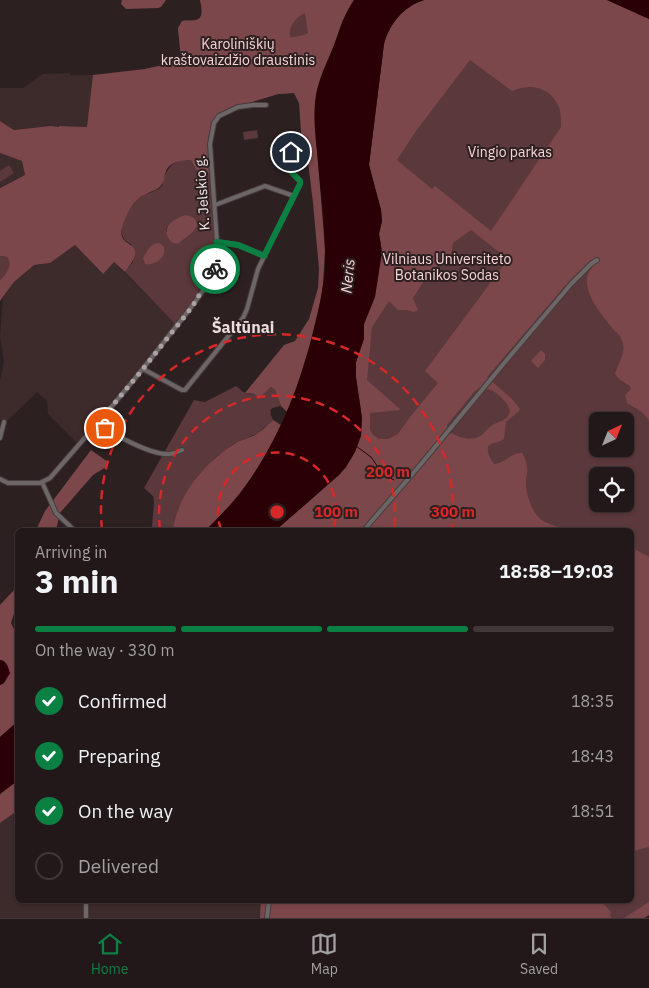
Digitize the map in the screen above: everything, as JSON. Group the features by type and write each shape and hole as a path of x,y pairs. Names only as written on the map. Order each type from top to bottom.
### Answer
{"street":[{"name":"K. Jelskio g.","path":"42,482 50,478 143,369 192,307 215,270 218,257 210,144 214,123 220,116 238,107 266,105"},
{"path":"143,369 185,390 243,318 258,269 300,182 286,166 291,152"},
{"path":"215,205 264,186 294,196"},
{"path":"217,242 238,245 264,256"},
{"path":"366,528 571,284 597,260"},
{"path":"0,438 4,422"},
{"path":"98,423 117,435 154,452 171,454 182,450"},
{"path":"0,479 8,483 42,482 56,513 72,528"},
{"path":"86,903 86,918"},
{"path":"267,918 269,903"}],"shaded area":[{"path":"70,73 70,75 93,75 88,127 50,126 14,130 0,121 0,88 23,88 43,74"},
{"path":"0,153 22,161 25,175 0,187"},
{"path":"75,245 102,274 114,262 176,325 77,443 48,414 47,401 37,392 8,420 0,420 0,380 4,362 0,336 3,298 14,282 34,265 50,263"},
{"path":"15,812 15,903 261,903 260,918 0,918 0,823"}],"green space":[{"name":"Karoliniškių kraštovaizdžio draustinis","path":"122,0 166,0 158,8 126,9 121,4"},
{"name":"Karoliniškių kraštovaizdžio draustinis","path":"200,0 354,0 294,93 278,94 225,110 215,118 210,130 208,154 214,213 215,264 213,272 176,325 125,272 133,262 131,244 123,237 122,227 126,215 137,200 162,186 168,170 178,161 145,69 181,61 178,28 182,21 199,19 202,8","holes":["170,224 192,233 178,244 166,231"]},
{"path":"200,0 354,0 342,22 316,95 315,123 325,250 323,284 310,344 287,412 281,406 275,390 271,387 260,397 245,393 284,345 295,341 309,319 318,288 319,269 308,162 302,146 299,103 294,93 278,94 225,110 218,116 213,123 208,138 209,173 200,173 191,160 181,161 169,166 161,186 137,200 128,213 122,228 122,235 134,249 135,254 125,272 114,262 103,274 75,245 50,263 34,265 14,282 0,301 0,280 7,272 9,260 7,257 0,256 0,188 25,175 22,161 0,153 0,121 14,130 50,126 87,127 93,75 145,69 179,62 181,59 178,28 182,21 199,19 202,8","holes":["305,13 308,33 290,37 293,23"]},
{"name":"Vingio parkas","path":"424,0 607,0 649,19 649,915 644,918 260,918 261,903 634,903 634,528 278,528 320,493 362,408 356,377"},
{"path":"424,0 607,0 649,19 649,420 642,412 627,403 625,395 631,389 630,386 615,374 623,353 623,345 620,336 590,296 587,281 588,273 594,265 591,260 570,280 487,377 512,399 520,409 506,422 504,439 488,446 490,458 494,464 515,454 522,453 527,466 527,490 535,513 545,522 561,528 278,528 339,475 355,452 361,435 362,418 356,377 356,362 364,339 364,324 375,297 382,251 379,234 382,221 381,210 369,165 384,44 390,29 398,17 410,7","holes":["470,60 512,91 526,87 539,88 545,91 555,100 559,107 561,127 491,231 435,186 432,189 397,160 416,131","471,230 508,259 425,371 438,383 398,434 388,439 379,439 370,430 370,413 401,410 367,380 372,327 389,301 398,310 414,312 418,310 413,298 432,268 450,261 453,243","479,388 491,390 505,401 510,413 507,418 495,423 483,434 472,439 463,438 447,430 447,425"]},
{"path":"257,130 258,138 244,140 243,132"},
{"path":"9,165 14,173 0,182 0,171"},
{"path":"185,215 194,218 197,226 192,233 178,244 173,243 167,233 168,226"},
{"path":"159,243 163,246 164,250 162,257 154,263 145,264 143,258 147,250"},
{"path":"0,256 7,257 10,266 0,280"},
{"path":"541,350 545,354 545,360 538,368 531,361"},
{"path":"236,386 243,392 250,394 262,393 271,387 275,390 281,406 274,407 270,411 273,420 258,433 235,443 217,456 199,475 179,509 174,528 151,528 153,496 144,488 194,400 205,402"},
{"path":"273,420 281,425 264,458 239,495 208,528 173,528 180,504 203,470 237,442 262,430"},
{"path":"91,450 108,462 106,467 93,475 60,513 56,528 37,528 45,511"},
{"path":"634,549 649,557 649,847 634,852"},
{"path":"15,585 15,610 11,623 15,629 15,724 0,737 0,685 4,683 4,661 0,660 0,605 14,590"},
{"path":"15,783 15,812 0,823 0,794"},
{"path":"649,902 649,915 644,918 624,918"},
{"path":"261,903 604,903 611,912 610,916 612,918 260,918"}],"water":[{"name":"Neris","path":"354,0 424,0 416,3 398,17 390,29 384,44 369,165 381,210 382,221 379,234 382,252 375,297 364,324 364,339 356,362 356,377 362,418 361,436 355,452 339,475 278,528 208,528 240,494 267,452 294,394 313,333 325,266 324,223 315,124 316,95 321,76"},
{"path":"607,0 649,0 649,19"},
{"path":"0,660 6,663 10,673 4,683 0,685"},
{"path":"15,724 15,783 0,794 0,737"}],"waterway":[{"path":"356,446 371,457 382,473 394,480"}],"way so far":[{"path":"105,428 98,423 192,307 215,269"}],"district":[{"name":"Šaltūnai","path":"243,327"}],"route":[{"path":"215,269 218,257 217,242 238,245 264,256 300,184 300,181 286,168 291,152"}],"park label":[{"name":"Vilniaus Universiteto Botanikos Sodas","path":"447,268"}]}
